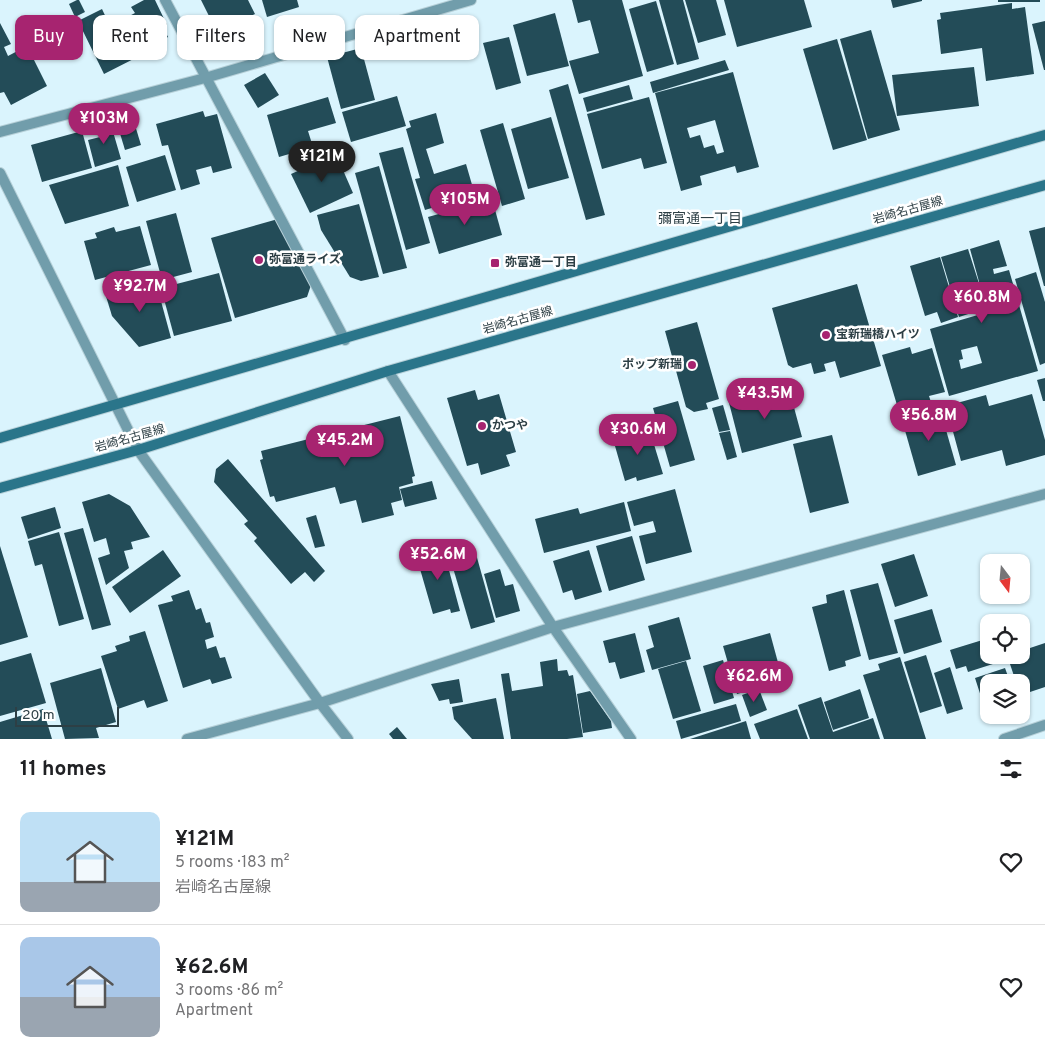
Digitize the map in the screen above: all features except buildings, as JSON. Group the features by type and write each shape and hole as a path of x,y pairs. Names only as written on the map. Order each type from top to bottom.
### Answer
{"main road":[{"path":"0,438 345,340 1045,135"},
{"name":"岩崎名古屋線","path":"0,488 138,450 388,371 1045,185"}],"street":[{"path":"164,0 345,340"},
{"path":"0,132 205,78 472,0"},
{"path":"0,173 138,450 348,739"},
{"path":"388,371 553,627 631,739"},
{"path":"187,739 320,703 553,627 1045,494"},
{"path":"1004,739 1045,725"}],"place":[{"name":"弥富通ライズ","path":"259,260"},
{"name":"弥富通一丁目","path":"495,263"},
{"name":"宝新瑞橋ハイツ","path":"826,335"},
{"name":"ポップ新瑞","path":"692,365"},
{"name":"かつや","path":"482,426"}],"district":[{"name":"彌富通一丁目","path":"700,219"}]}
